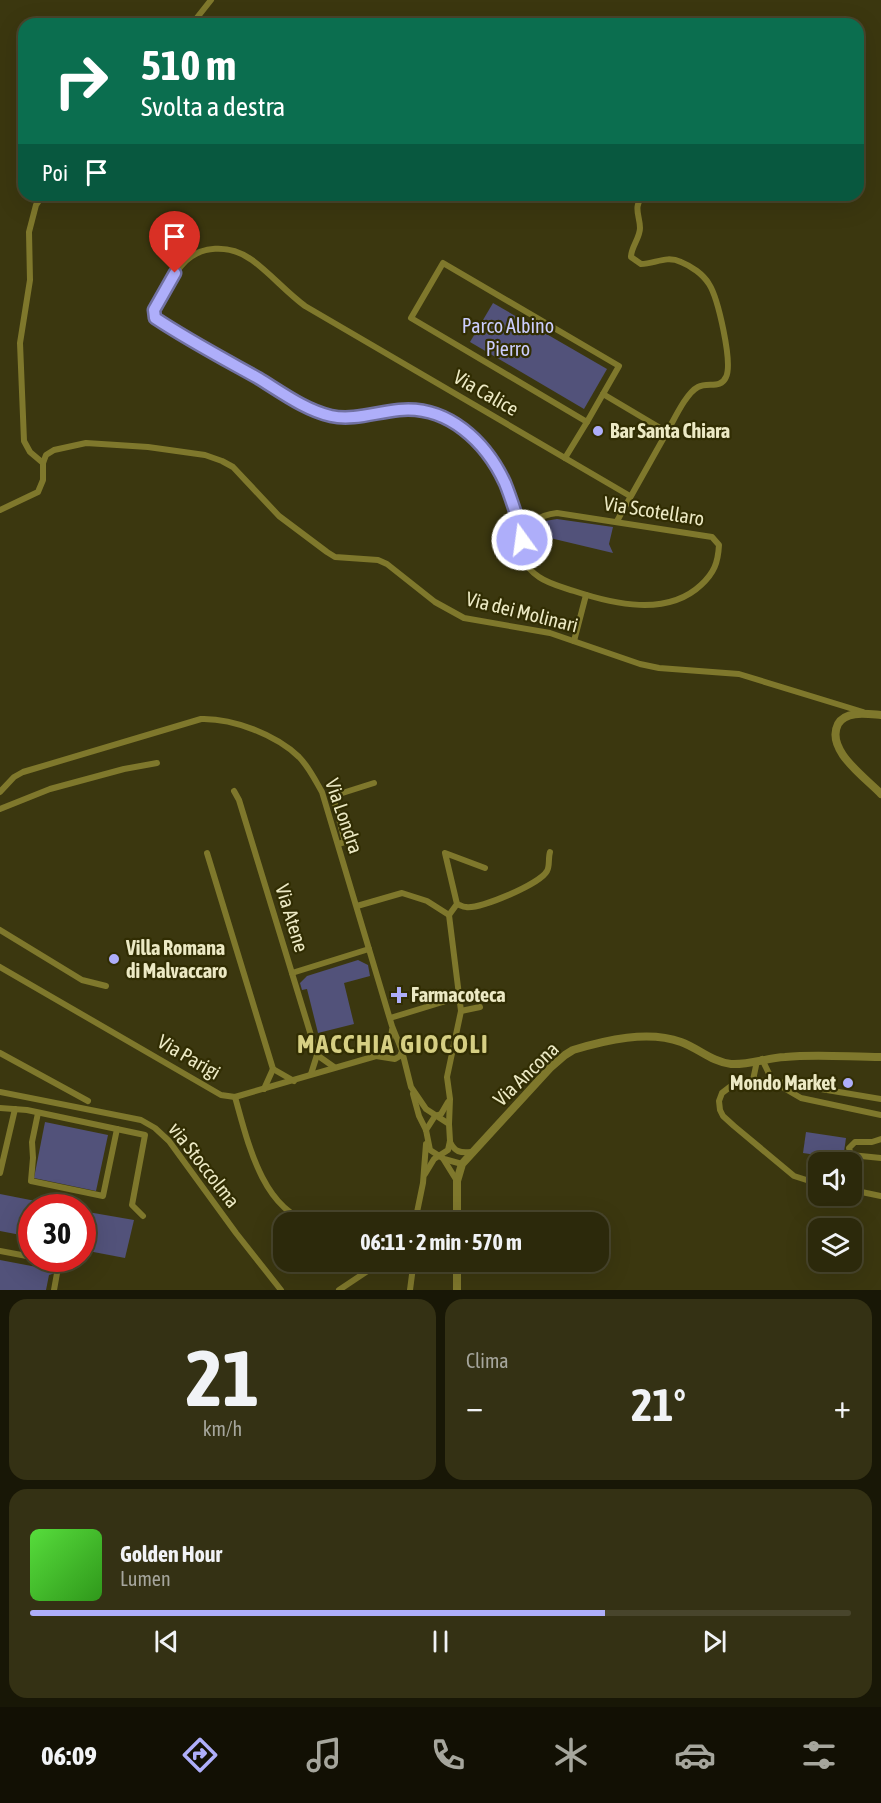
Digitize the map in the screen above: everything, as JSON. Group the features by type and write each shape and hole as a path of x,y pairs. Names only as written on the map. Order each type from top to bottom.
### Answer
{"street":[{"path":"197,18 212,0"},
{"path":"0,510 38,492 43,480 43,463 30,452 24,441 20,343 30,280 29,232 39,201"},
{"path":"617,521 692,392 702,386 717,385 725,380 728,374 728,358 714,294 703,276 674,259 640,264 631,257 640,230 636,209 639,201"},
{"name":"Via Calice","path":"523,535 505,483 488,454 470,433 436,414 401,410 359,417 332,416 298,402 155,318 153,313 175,273 185,261 199,252 220,248 231,249 251,259 292,297 630,496"},
{"path":"565,458 587,422 619,366 443,263 411,318 587,422"},
{"path":"603,394 667,432"},
{"name":"Via dei Molinari","path":"43,463 46,455 54,450 86,443 148,447 205,455 222,461 240,472 279,516 327,552 335,557 378,560 387,564 435,602 464,618 533,629 659,668 739,674 866,713"},
{"name":"Via Scotellaro","path":"550,514 617,521 712,537 719,545 715,569 698,588 669,603 652,606 586,595 548,582 531,571 522,556 523,535 531,522 550,514"},
{"path":"574,640 586,595"},
{"path":"881,715 866,713 846,716 840,721 834,740 841,754 881,794"},
{"name":"Via Londra","path":"0,792 14,777 34,768 201,719 218,720 258,733 283,745 306,765 321,792 392,1026 402,1051"},
{"path":"0,809 50,789 124,769 157,763"},
{"path":"338,844 345,842 333,796 375,783"},
{"name":"Via Atene","path":"234,791 317,1055"},
{"path":"457,904 467,908 511,895 548,870 550,852"},
{"path":"207,853 273,1069 264,1089"},
{"path":"441,1158 448,1150 450,1141 450,1099 447,1077 461,1011 449,915 457,904 445,853 485,867"},
{"path":"357,906 402,893 415,895 449,915"},
{"path":"0,930 82,980 106,986"},
{"path":"292,973 369,949"},
{"name":"Via Parigi","path":"0,967 221,1095 235,1097 376,1056"},
{"path":"390,1018 459,996"},
{"path":"461,1011 480,1007"},
{"path":"376,1056 391,1039 392,1026"},
{"name":"Via Ancona","path":"456,1212 457,1181 462,1164 550,1068 573,1050 633,1038 659,1037 684,1043 719,1062 758,1063"},
{"path":"388,1044 391,1058 407,1069"},
{"path":"376,1056 391,1058 400,1056 402,1051"},
{"path":"402,1051 419,1116 426,1130 424,1173 418,1212"},
{"path":"0,1053 88,1101"},
{"path":"311,1074 317,1055 334,1067"},
{"path":"758,1063 776,1058 881,1057"},
{"path":"770,1072 776,1058"},
{"path":"758,1063 770,1072 773,1083 797,1096 881,1115"},
{"path":"753,1080 758,1063"},
{"path":"758,1063 764,1082"},
{"path":"273,1069 295,1081"},
{"path":"808,1180 794,1176 723,1116 719,1101 722,1093 735,1083 753,1080 825,1088 881,1099"},
{"path":"797,1096 801,1086"},
{"path":"411,1087 420,1102 435,1116 449,1124"},
{"name":"via Stoccolma","path":"0,1092 141,1120 155,1128 169,1142 281,1290"},
{"path":"235,1097 250,1148 265,1182 289,1212"},
{"path":"426,1130 435,1116 441,1114 450,1099"},
{"path":"0,1108 38,1113 145,1135 132,1205 143,1216"},
{"path":"0,1173 15,1109"},
{"path":"38,1113 32,1142 31,1181 104,1196 117,1129"},
{"path":"881,1138 872,1142 855,1142 849,1148 849,1154 881,1158"},
{"path":"427,1140 430,1150 441,1158 457,1181"},
{"path":"450,1141 462,1164"},
{"path":"454,1150 463,1153 471,1152"},
{"path":"424,1173 434,1159 441,1158 462,1164"},
{"path":"862,1192 881,1196"},
{"path":"0,1251 18,1254"},
{"path":"54,1290 57,1272"},
{"path":"339,1290 366,1272"},
{"path":"410,1290 411,1272"},
{"path":"457,1272 457,1290"}],"green space":[{"name":"Parco Albino Pierro","path":"493,303 607,369 584,409 470,342"},
{"path":"557,519 613,527 609,544 613,553 550,538 545,521"},
{"path":"358,960 368,965 370,976 344,983 354,1024 318,1033 307,989 302,990 300,983 307,976"},
{"path":"45,1122 108,1135 96,1191 34,1178"},
{"path":"806,1132 846,1138 844,1152 803,1153"},
{"path":"0,1194 18,1198 18,1234 0,1231"},
{"path":"96,1213 134,1220 125,1258 96,1252"},
{"path":"0,1260 18,1263 18,1272 55,1272 49,1275 46,1290 0,1290"}],"place":[{"name":"Bar Santa Chiara","path":"598,431"},
{"name":"Villa Romana di Malvaccaro","path":"114,959"},
{"name":"Farmacoteca","path":"399,995"},
{"name":"Mondo Market","path":"848,1083"}],"district":[{"name":"MACCHIA GIOCOLI","path":"393,1044"}],"route":[{"path":"175,273 154,310 153,316 298,402 332,416 359,417 401,410 422,411 436,414 470,433 488,454 505,483 523,535 522,540"}]}
